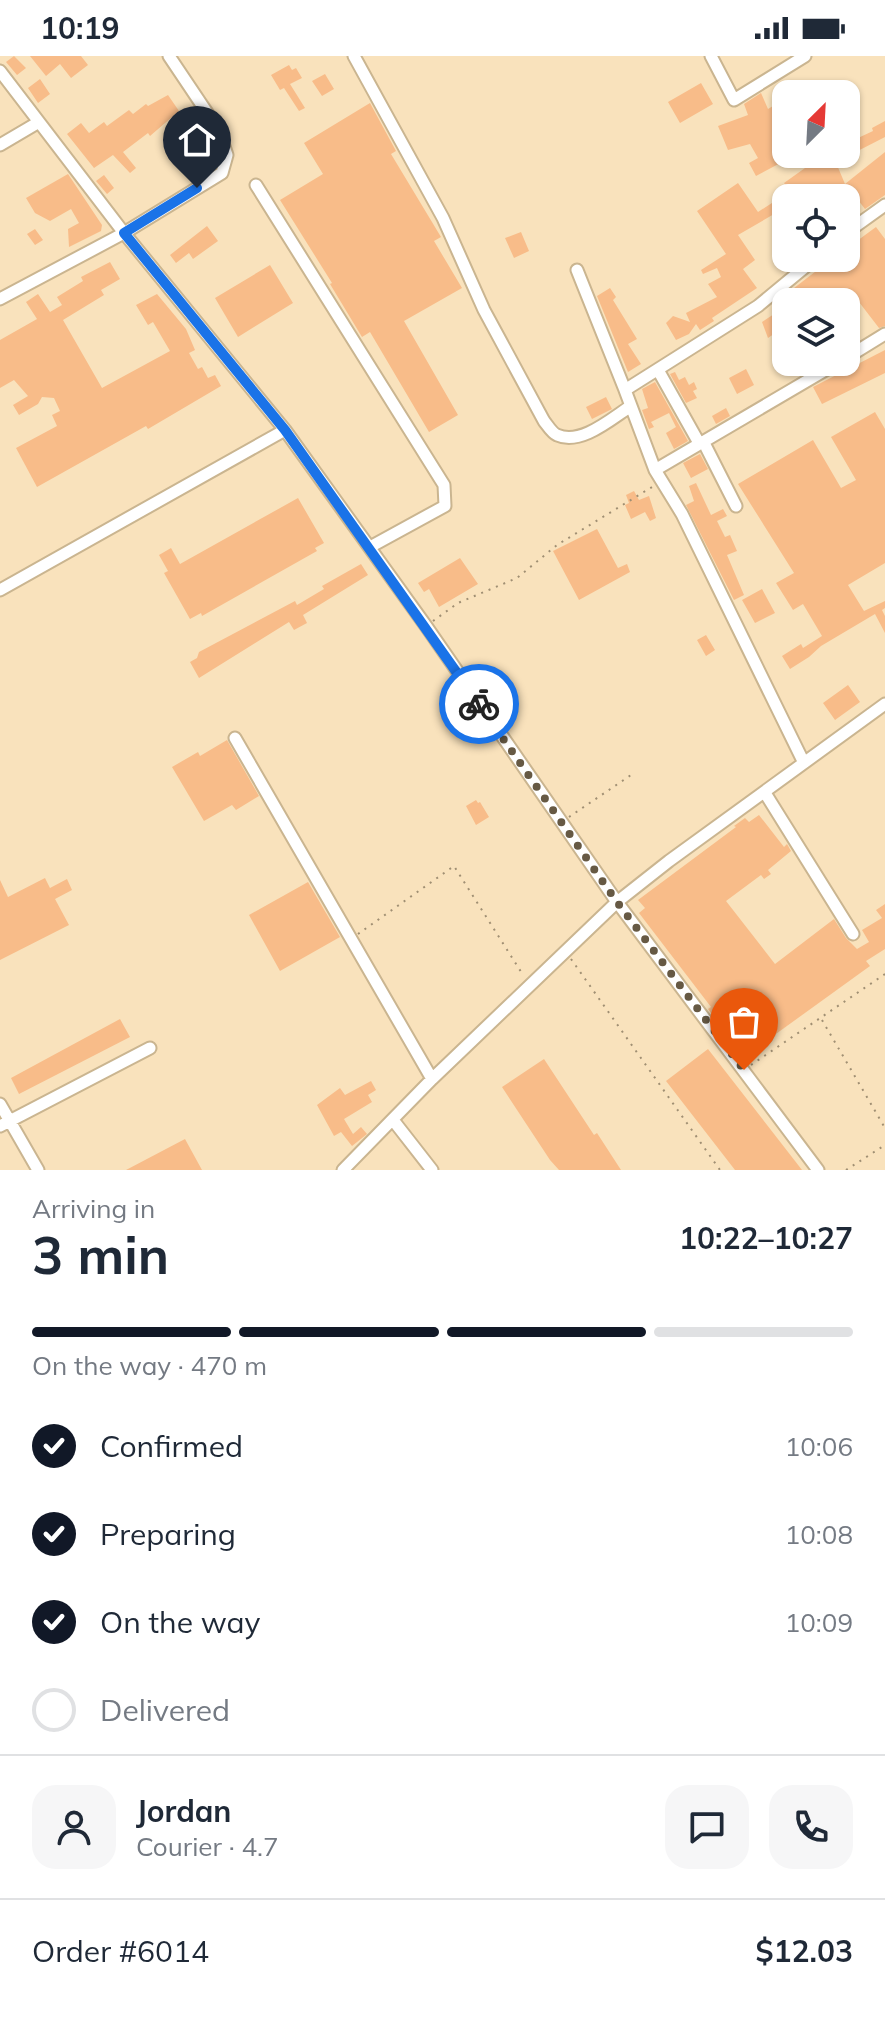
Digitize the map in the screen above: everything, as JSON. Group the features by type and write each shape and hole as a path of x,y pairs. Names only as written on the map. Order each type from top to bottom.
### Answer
{"street":[{"path":"0,299 124,233 222,173 227,155 218,129 169,56"},
{"path":"354,56 443,218 484,310 544,421 555,434 572,438 593,430 631,406"},
{"path":"711,56 734,100 805,56"},
{"path":"0,71 124,233 285,430 426,626 560,823 818,1170"},
{"path":"0,145 39,122"},
{"path":"256,185 444,485 445,506 370,547"},
{"path":"860,223 885,206"},
{"path":"577,270 655,470 682,514 804,763"},
{"path":"625,390 758,306 799,272"},
{"path":"860,349 885,334"},
{"path":"658,370 699,443 705,445 736,506"},
{"path":"655,470 816,376"},
{"path":"0,590 285,430"},
{"path":"343,1170 432,1079 617,902 885,704"},
{"path":"235,738 432,1079"},
{"path":"765,793 853,934"},
{"path":"4,1124 150,1048"},
{"path":"0,1104 4,1124 38,1170"},
{"path":"393,1120 432,1170"}],"path":[{"path":"426,626 458,603 517,578 557,545 661,482"},
{"path":"560,823 631,775"},
{"path":"350,939 454,866 529,987"},
{"path":"565,952 720,1170"},
{"path":"744,1070 885,974"},
{"path":"821,1019 885,1128"},
{"path":"846,1170 885,1145"}],"building":[{"path":"14,56 26,68 17,75 6,62"},
{"path":"30,56 81,56 88,65 71,78 60,64 46,76"},
{"path":"289,65 292,70 296,68 302,78 290,84 305,108 299,111 271,75"},
{"path":"325,74 334,89 322,96 312,81"},
{"path":"40,79 50,94 38,103 28,88"},
{"path":"701,83 713,104 680,123 668,102"},
{"path":"761,93 768,109 772,107 772,167 756,176 749,163 758,158 750,144 728,150 718,126 748,115 744,104"},
{"path":"168,95 179,111 150,136 148,133 123,152 136,168 130,173 113,155 94,168 67,134 81,123 89,133 104,122 107,126 129,110 133,114 146,104 148,106"},
{"path":"370,103 396,151 391,154 441,237 434,241 462,288 404,321 458,415 429,432 370,332 362,337 280,200 323,174 304,143"},
{"path":"885,121 885,137 860,150 860,137 873,131 872,128"},
{"path":"885,152 885,195 865,209 860,203 860,184 845,184"},
{"path":"805,168 838,168 845,184 784,183"},
{"path":"68,174 102,225 101,231 69,247 68,229 79,223 71,209 50,221 35,213 26,198"},
{"path":"104,175 114,188 107,194 96,181"},
{"path":"738,183 758,212 772,203 772,215 738,235 755,260 743,269 757,288 712,318 714,321 700,330 696,324 689,334 676,340 666,323 673,316 690,322 686,313 717,297 708,284 721,277 717,268 703,274 701,270 726,254 697,211"},
{"path":"207,226 218,241 193,259 189,253 176,263 170,255"},
{"path":"876,227 885,239 885,326 879,328 860,303 860,288 794,288 815,272 860,272 860,239"},
{"path":"35,229 43,240 35,245 27,234"},
{"path":"521,232 529,251 514,258 505,238"},
{"path":"110,262 120,279 101,290 104,295 63,320 102,388 170,351 153,322 148,325 136,305 157,294 186,329 195,350 189,353 198,369 202,367 208,378 215,375 221,386 148,429 146,426 37,487 16,448 57,426 52,415 60,411 54,398 42,397 38,404 19,415 13,405 28,396 14,380 0,388 0,340 37,319 26,302 38,294 50,312 62,305 57,297 83,281 81,277"},
{"path":"270,265 293,303 238,337 215,298"},
{"path":"610,288 616,297 613,300 637,339 628,344 641,364 628,372 597,296"},
{"path":"772,315 772,335 768,338 762,322"},
{"path":"885,350 885,373 822,404 813,387 834,376 860,376 860,363"},
{"path":"746,369 754,385 737,394 729,378"},
{"path":"675,372 679,380 685,377 689,385 694,382 697,389 693,391 697,398 686,403 670,374"},
{"path":"655,382 688,441 674,449 666,433 676,427 669,413 651,422 654,427 649,429 642,410 648,408 642,389"},
{"path":"606,397 612,409 592,419 586,407"},
{"path":"726,408 730,416 716,424 712,416"},
{"path":"875,412 885,429 885,563 848,585 864,611 885,601 882,610 885,633 875,614 821,646 790,669 782,656 822,636 803,604 793,610 776,583 794,573 738,484 813,440 841,488 856,480 831,437"},
{"path":"700,454 708,469 691,478 683,463"},
{"path":"696,483 711,515 723,509 727,516 717,521 725,537 730,535 737,551 727,555 744,595 734,600 686,505 694,501 689,486"},
{"path":"634,491 639,500 649,496 656,518 650,521 645,512 631,519 625,505 629,503 626,495"},
{"path":"298,498 324,543 315,548 317,551 202,616 201,613 190,619 164,573 168,571 159,555 171,548 180,564"},
{"path":"597,529 618,568 627,564 630,572 579,600 553,551"},
{"path":"460,558 478,584 439,607 429,589 424,592 418,583"},
{"path":"361,564 368,575 303,615 307,623 294,630 289,622 199,678 190,662 197,658 199,652 295,601 297,605 324,589 322,586"},
{"path":"762,589 775,613 755,623 742,600"},
{"path":"706,635 715,650 706,656 697,640"},
{"path":"848,685 860,702 835,720 823,703"},
{"path":"227,740 259,796 236,810 232,805 204,821 172,767 198,752 200,756"},
{"path":"476,800 489,817 476,825 466,806"},
{"path":"759,815 784,847 787,844 791,851 768,870 771,874 764,879 761,875 726,901 775,964 834,919 857,949 869,942 862,930 882,918 876,910 885,904 885,949 866,961 870,966 744,1057 708,1009 711,1007 639,913 645,908 638,900 745,818 749,822"},
{"path":"45,878 50,888 67,879 72,890 55,899 69,925 0,960 0,880 8,897"},
{"path":"308,882 340,937 280,971 249,915"},
{"path":"120,1019 130,1037 19,1094 11,1078"},
{"path":"708,1049 802,1170 735,1170 666,1081"},
{"path":"544,1059 621,1170 559,1170 550,1160 502,1087"},
{"path":"371,1081 376,1090 368,1095 372,1102 344,1119 353,1134 361,1127 367,1134 352,1146 341,1132 334,1136 317,1105 340,1088 345,1095"},
{"path":"185,1139 202,1170 126,1170"}],"way so far":[{"path":"479,704 617,902 744,1070"}],"route":[{"path":"197,188 124,233 285,430 479,704"}]}
